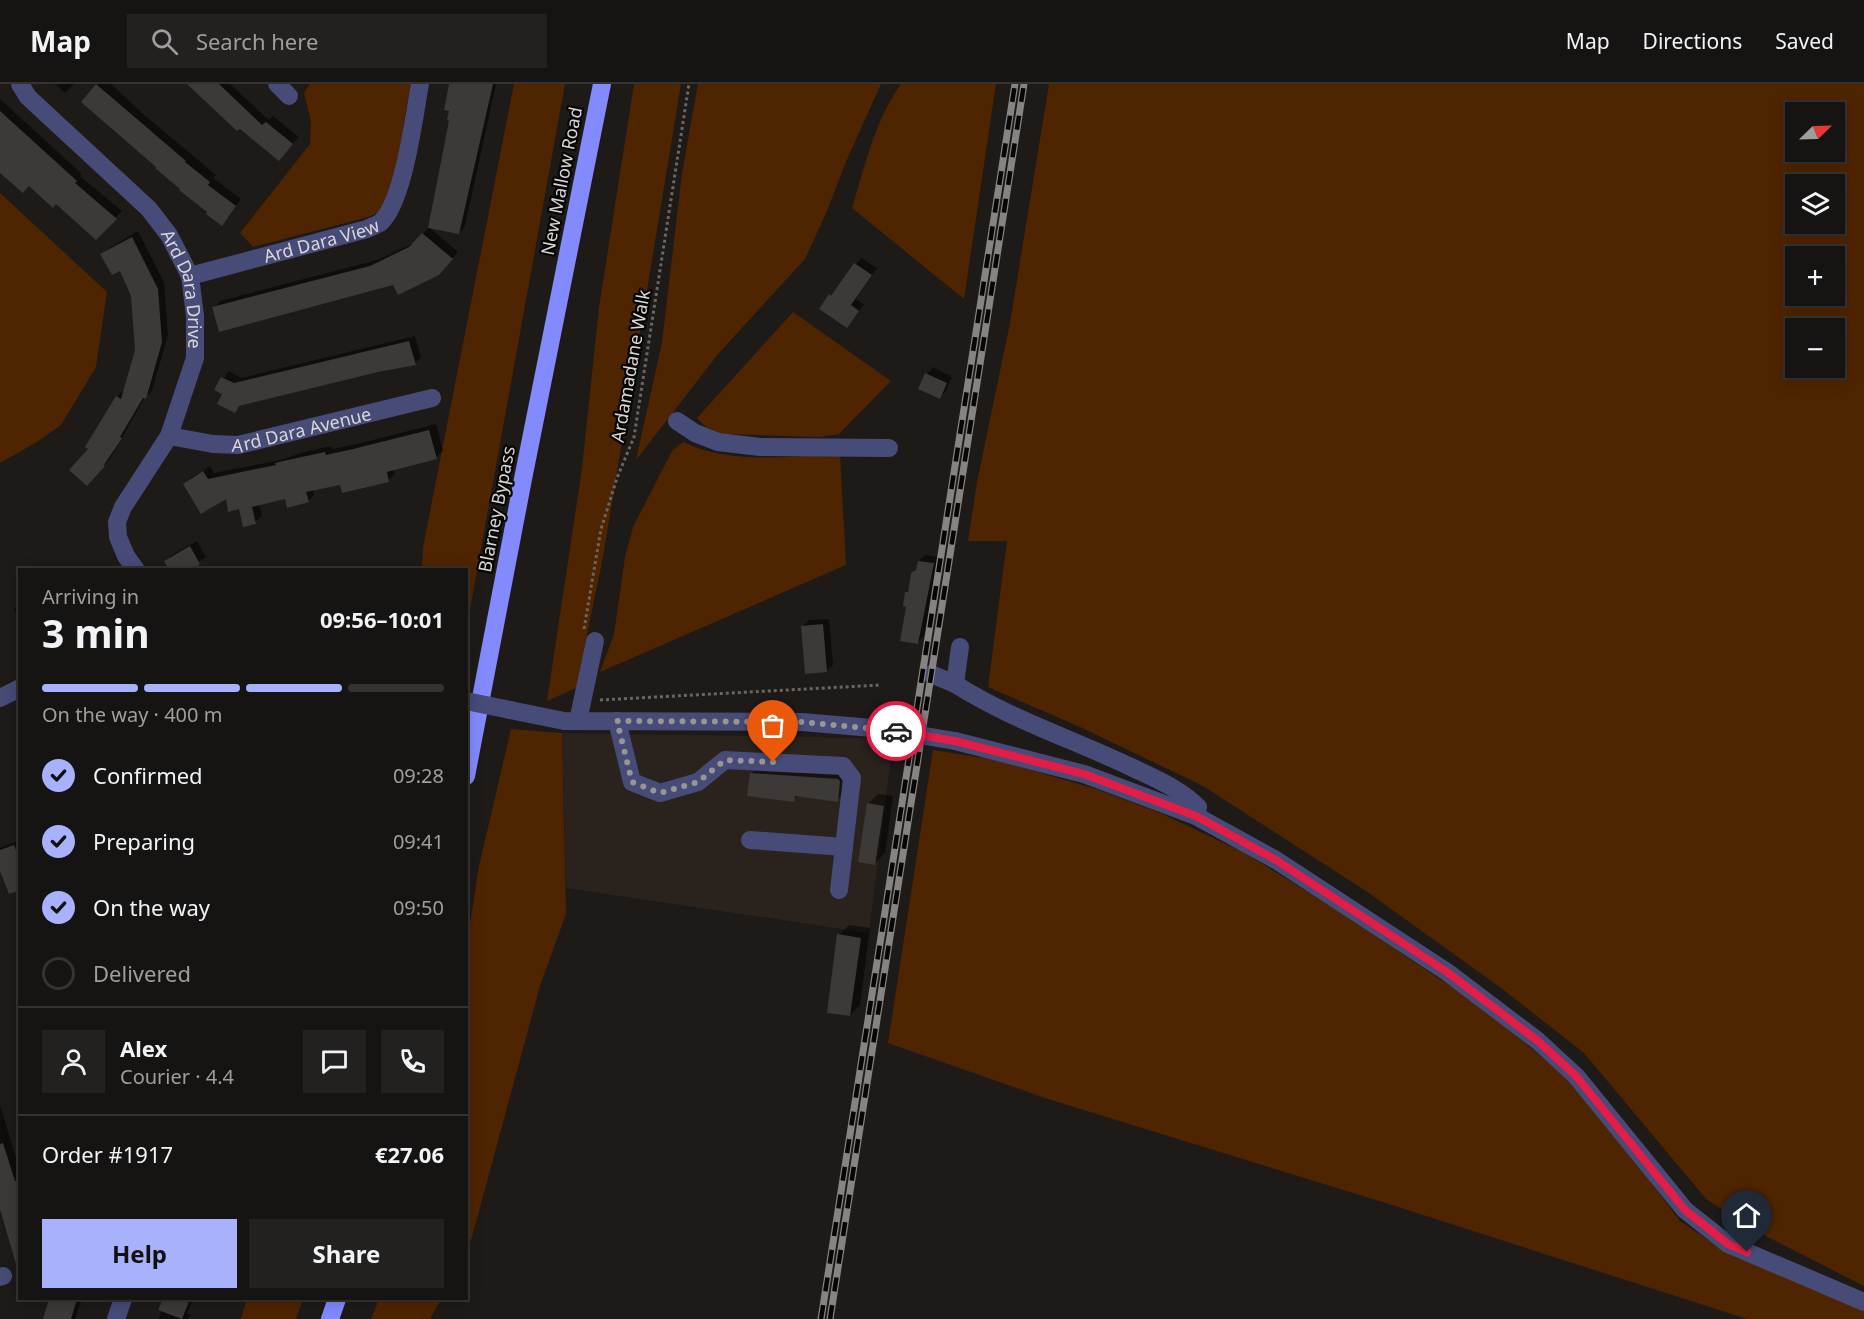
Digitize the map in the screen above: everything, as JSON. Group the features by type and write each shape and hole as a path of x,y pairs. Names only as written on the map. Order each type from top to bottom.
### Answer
{"highway":[{"name":"New Mallow Road","path":"562,286 602,84"},
{"name":"Blarney Bypass","path":"468,766 562,286"},
{"path":"330,1319 337,1300"}],"street":[{"name":"Ard Dara Drive","path":"20,84 28,97 149,209 165,229 190,276 195,316 195,358 169,436 123,507 117,522 118,537 126,556 135,568"},
{"name":"Ard Dara View","path":"190,276 379,224 388,212 403,175 420,84"},
{"name":"Ard Dara Avenue","path":"169,436 213,444 238,445 432,398"},
{"path":"677,422 695,433 718,442 760,447 889,447"},
{"path":"578,721 583,700 590,635"},
{"path":"955,684 960,647"},
{"path":"931,674 955,684 987,703 1110,757 1186,795 1198,807 1196,816"},
{"path":"0,698 18,689"},
{"path":"468,701 564,721 802,722 884,729 955,741 1084,774 1196,816 1276,860 1437,966 1538,1041 1576,1076 1685,1210 1714,1234 1728,1244 1864,1302"},
{"path":"617,721 632,782 660,793 698,782 725,760 843,766 852,778 839,890"},
{"path":"750,840 844,848"},
{"path":"116,1319 123,1300"}],"path":[{"name":"Ardamadane Walk","path":"590,635 602,529 616,478 634,436 689,84"},
{"path":"583,700 881,685"}],"shaded area":[{"path":"310,84 411,84 396,168 388,198 380,210 370,216 253,247 240,233 310,144 311,122 304,93"},
{"path":"514,84 565,84 468,621 468,568 422,568 423,547"},
{"path":"634,84 681,84 603,557 576,688 547,701 582,468 599,307"},
{"path":"698,84 881,84 805,259 719,353 636,460 662,342 682,173"},
{"path":"901,84 996,84 964,299 852,208 877,128"},
{"path":"1049,84 1864,84 1864,1286 1754,1230 1706,1199 1584,1053 1501,988 1366,891 1203,786 1080,727 988,687 1007,541 968,541 977,482 1010,323"},
{"path":"0,193 107,292 96,367 61,425 0,463"},
{"path":"793,312 891,381 839,434 820,437 722,434 706,427 697,418"},
{"path":"683,442 721,454 740,456 781,457 840,454 846,565 600,672 614,634 625,557 633,527 672,451"},
{"path":"511,729 562,733 566,914 540,986 468,1247 468,936 479,866"},
{"path":"562,733 867,738 893,742 869,933 566,888"},
{"path":"933,750 996,760 1093,788 1158,812 1243,852 1331,906 1480,1006 1566,1077 1629,1152 1680,1221 1731,1255 1864,1311 1864,1319 1747,1319 1392,1205 1048,1099 888,1043"},
{"path":"247,1300 303,1300 296,1319 241,1319"},
{"path":"379,1300 440,1300 430,1319 371,1319"}],"building":[{"path":"96,84 210,182 208,185 236,206 222,226 81,102"},
{"path":"187,84 219,84 262,125 266,122 293,144 279,161 240,129 237,131"},
{"path":"449,84 493,84 459,234 428,228 449,121 447,120 449,111 444,110"},
{"path":"0,111 77,181 75,183 117,219 96,240 56,204 53,208 29,186 23,193 0,173"},
{"path":"422,233 453,259 439,275 398,295 393,285 219,332 212,307 370,266 409,247"},
{"path":"132,237 158,289 162,342 146,399 143,398 105,466 87,486 69,470 88,449 85,447 116,396 121,399 135,350 131,296 120,271 112,275 100,254"},
{"path":"854,263 872,275 851,305 859,311 847,328 819,309"},
{"path":"409,341 416,365 239,406 235,413 217,404 222,394 214,390 221,377 234,383"},
{"path":"925,373 947,383 940,399 918,389"},
{"path":"429,430 437,459 387,472 389,482 342,493 340,485 306,492 309,502 287,508 285,499 252,507 256,524 243,527 239,509 228,512 226,499 201,514 183,484 203,471 208,479 325,452 326,455"},
{"path":"190,546 200,564 194,568 168,568 164,561"},
{"path":"918,561 934,563 918,644 900,641 906,607 903,606 905,592 908,592 911,573 916,570"},
{"path":"823,624 827,672 805,674 801,626"},
{"path":"750,773 838,779 840,781 838,802 795,796 794,802 747,796"},
{"path":"867,803 884,806 875,865 858,862"},
{"path":"14,845 18,855 18,891 9,894 0,871 0,850"},
{"path":"837,934 861,938 850,1016 827,1013"},
{"path":"3,1143 15,1181 18,1180 18,1264 16,1264 0,1209 0,1144"},
{"path":"49,1300 77,1300 71,1319 43,1319"},
{"path":"163,1300 190,1300 182,1319 158,1310"}],"railway":[{"path":"821,1319 1015,84"},
{"path":"830,1319 1024,84"}],"way so far":[{"path":"773,762 725,760 698,782 660,793 632,782 617,721 802,722 896,731"}],"route":[{"path":"896,731 955,741 1084,774 1196,816 1276,860 1447,972 1538,1041 1576,1076 1685,1210 1728,1244 1747,1252"}]}
